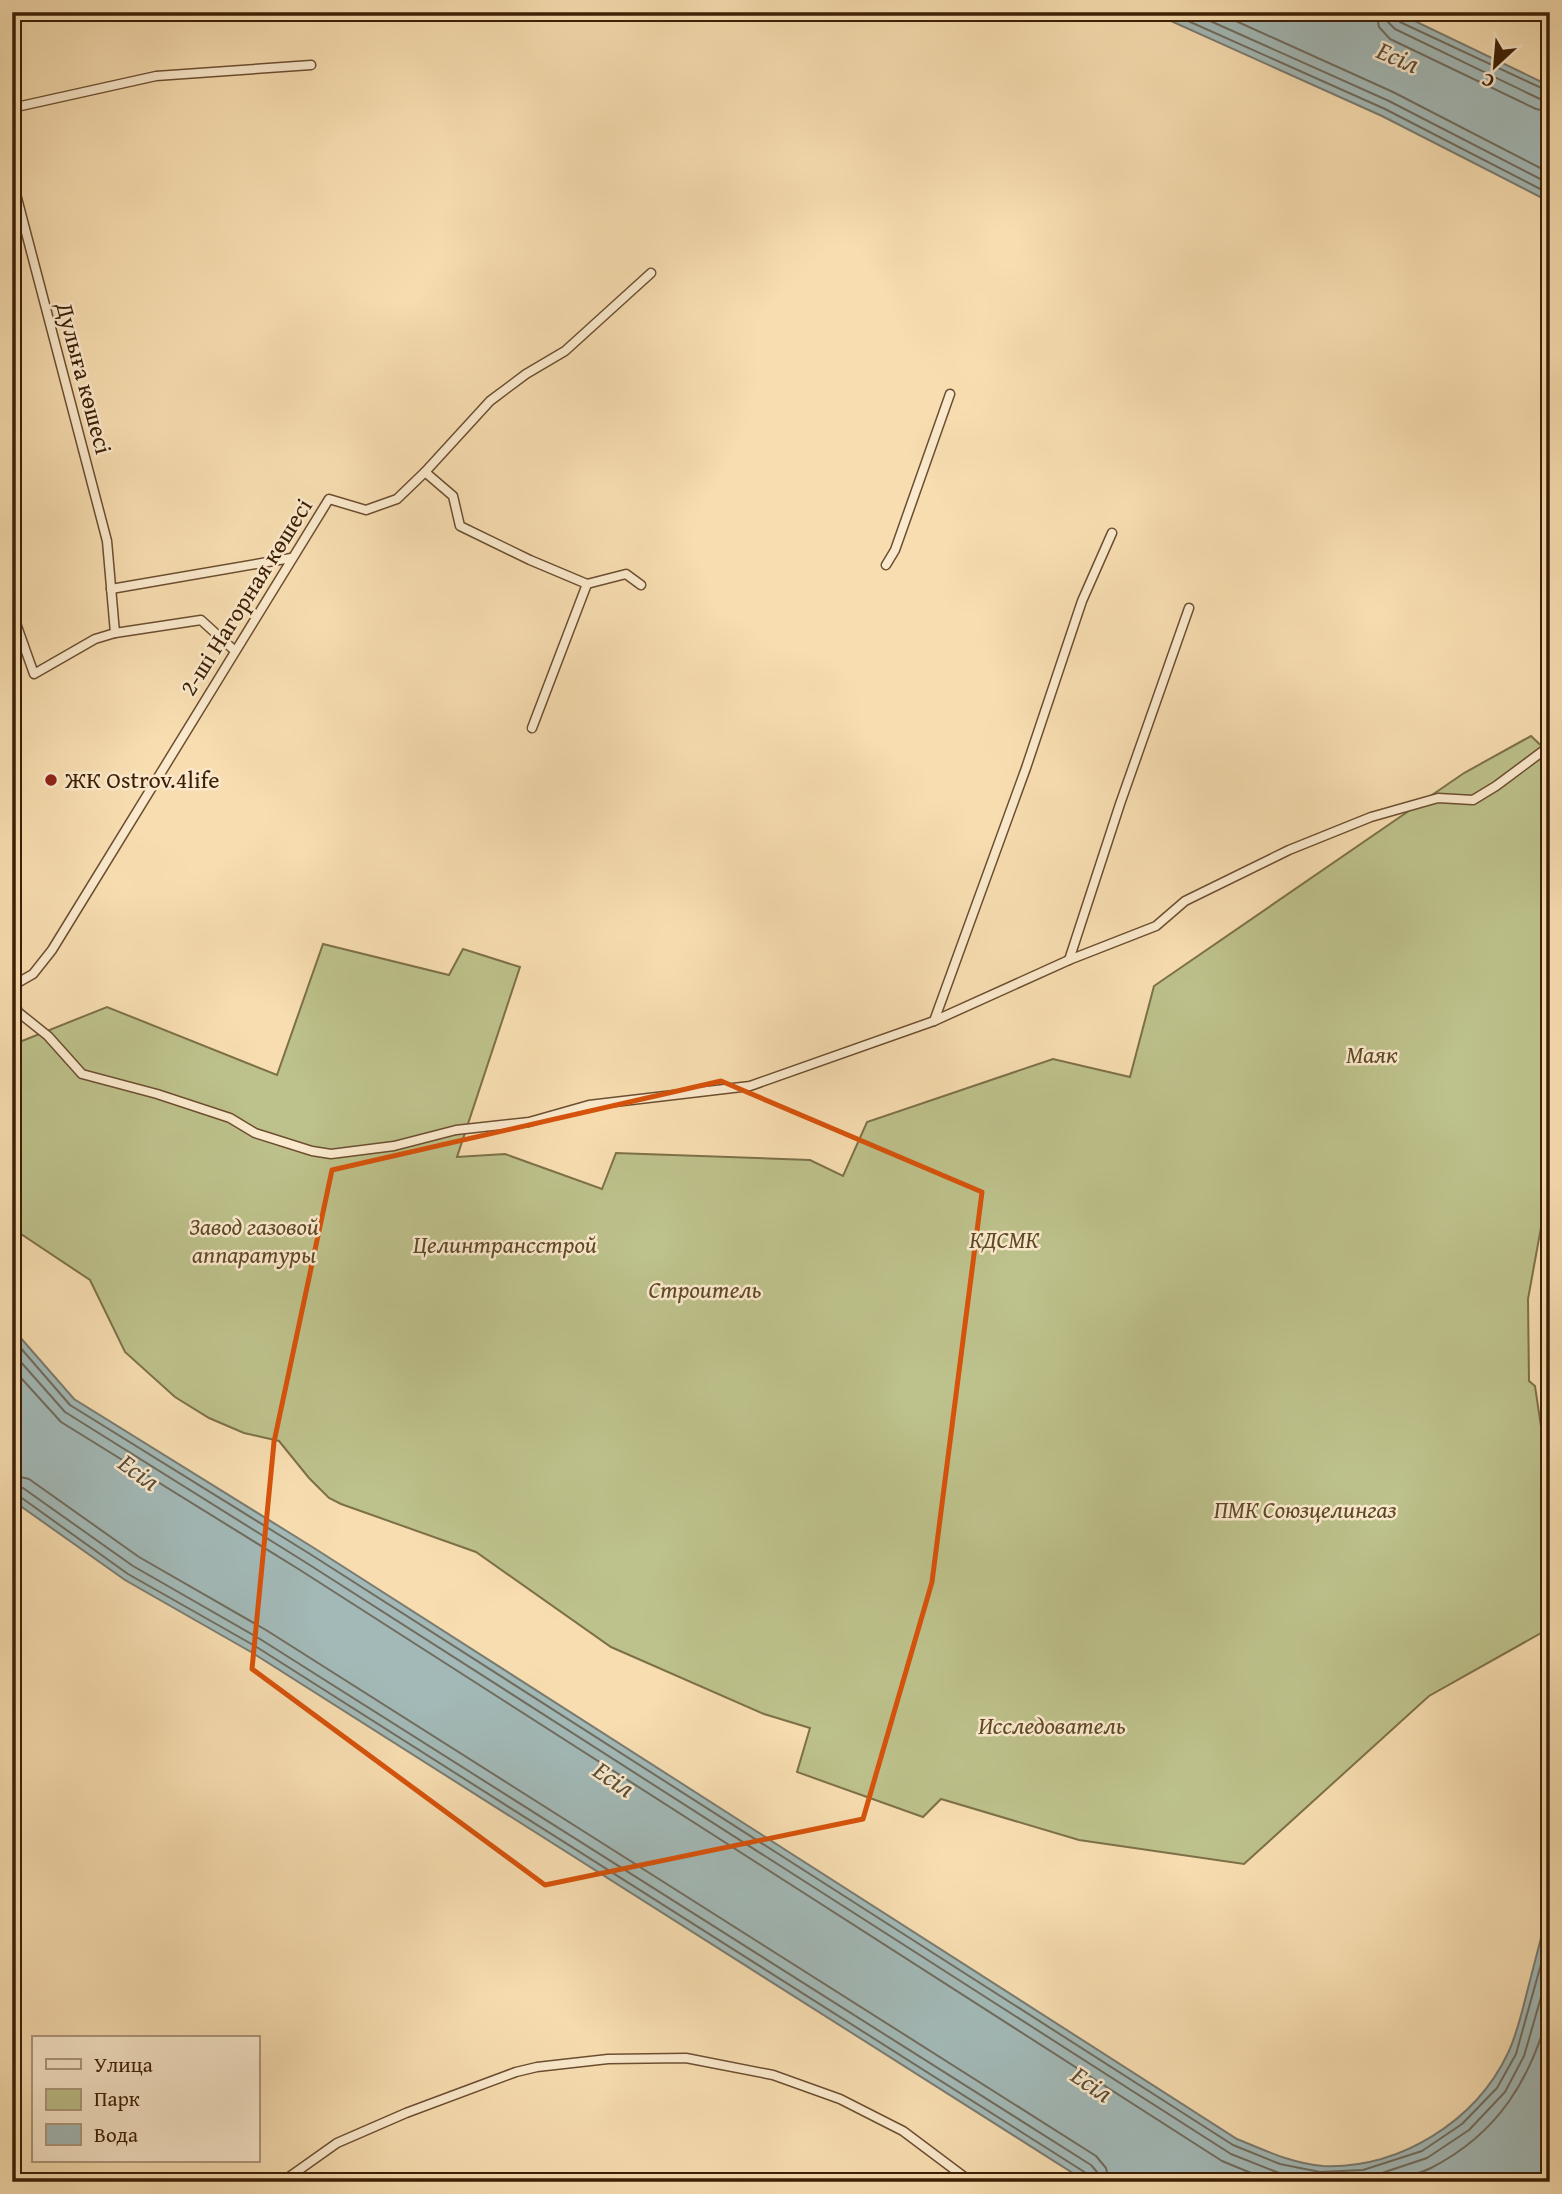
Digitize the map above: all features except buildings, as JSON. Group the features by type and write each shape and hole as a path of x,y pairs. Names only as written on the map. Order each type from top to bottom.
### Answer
{"street":[{"path":"12,108 156,76 311,65"},
{"name":"Дулыға көшесі","path":"12,179 107,541 115,633"},
{"name":"2-ші Нагорная көшесі","path":"12,986 33,974 52,950 329,499 366,510 397,499 490,401 526,374 565,351 650,272"},
{"path":"886,565 895,550 950,394"},
{"path":"425,472 453,496 460,526 587,584 626,574 642,585"},
{"path":"934,1021 1027,768 1082,601 1112,533"},
{"path":"111,589 291,558"},
{"path":"532,728 587,584"},
{"path":"1069,960 1189,608"},
{"path":"12,612 34,674 95,639 115,633 201,620 235,651"},
{"path":"12,995 18,1012 48,1036 82,1074 158,1094 230,1118 255,1133 293,1147 331,1154 394,1146 456,1130 529,1122 589,1105 750,1086 934,1021 1069,960 1156,926 1185,901 1289,850 1371,817 1438,798 1473,800 1543,751 1550,743"},
{"path":"282,2182 337,2143 406,2113 516,2072 608,2059 686,2057 773,2075 840,2099 903,2131 971,2182"}],"highlighted area":[{"path":"721,1081 982,1192 932,1582 863,1819 545,1885 252,1669 274,1442 332,1170"}],"green space":[{"path":"1531,736 1550,754 1550,1178 1528,1299 1529,1381 1535,1386 1550,1487 1550,1628 1429,1696 1244,1864 1079,1840 941,1799 923,1817 797,1772 810,1728 764,1714 611,1647 476,1552 329,1498 279,1441 244,1433 209,1418 175,1397 125,1352 90,1280 18,1232 17,1043 107,1007 277,1075 323,944 449,975 463,949 520,967 457,1157 505,1154 602,1189 616,1153 810,1160 843,1176 867,1122 1053,1059 1130,1077 1154,986 1464,773"}],"water":[{"path":"111,12 373,12 345,17 286,14 270,20 240,21 154,18"},
{"path":"479,12 656,12 618,18"},
{"name":"Есіл","path":"1151,12 1396,12 1550,86 1550,202 1382,116"},
{"name":"Есіл","path":"12,1328 74,1399 314,1548 1237,2139 1279,2156 1323,2166 1352,2165 1407,2149 1456,2119 1494,2078 1508,2053 1521,2015 1550,1904 1550,2182 1087,2182 251,1652 125,1580 12,1500"}],"place":[{"name":"ЖК Ostrov.4life","path":"51,780"}],"park label":[{"name":"Маяк","path":"1372,1055"},
{"name":"КДСМК","path":"1004,1240"},
{"name":"Завод газовой аппаратуры","path":"254,1241"},
{"name":"Целинтрансстрой","path":"505,1245"},
{"name":"Строитель","path":"705,1290"},
{"name":"ПМК Союзцелингаз","path":"1305,1510"},
{"name":"Исследователь","path":"1052,1726"}]}
